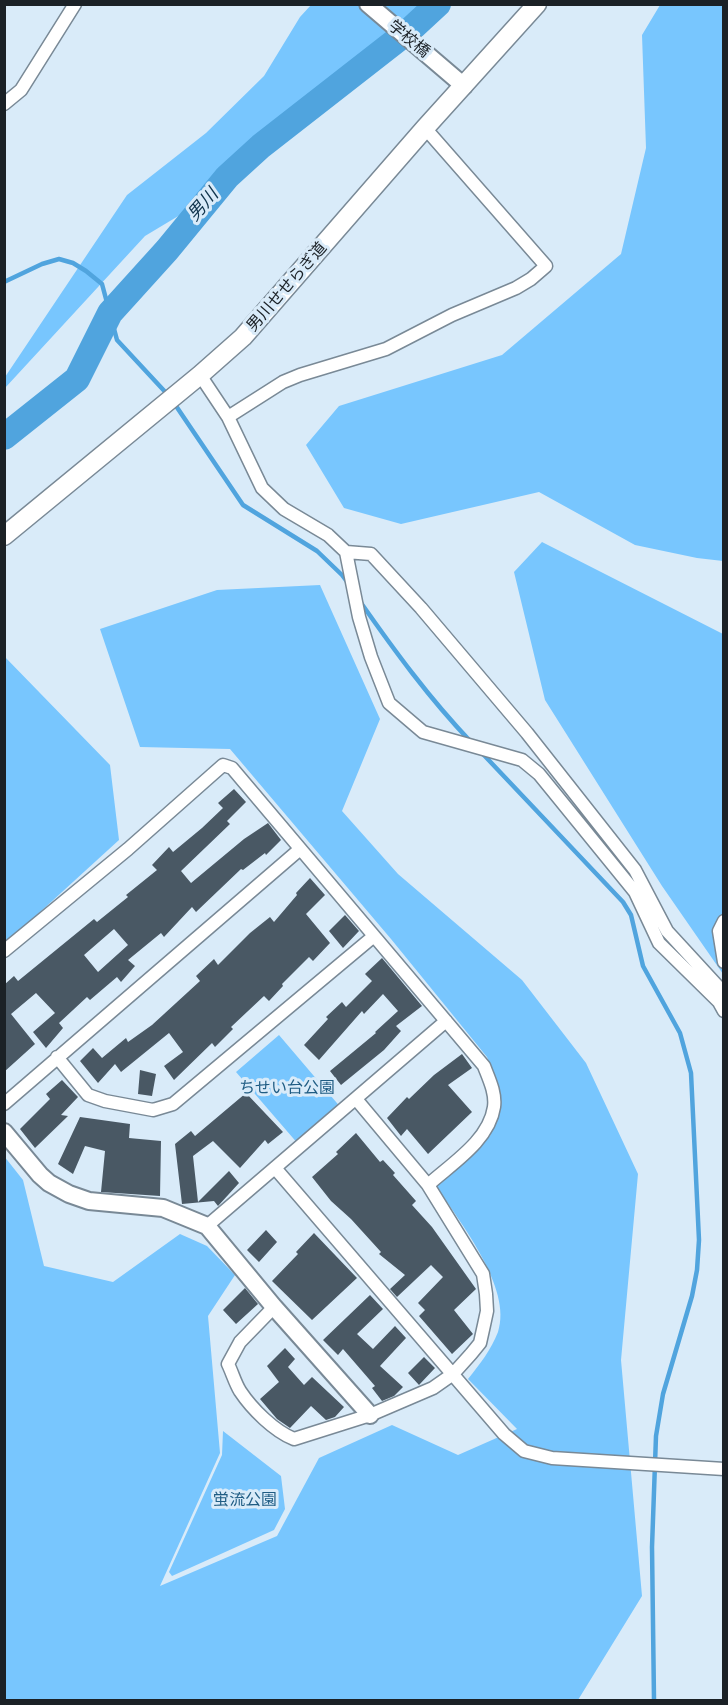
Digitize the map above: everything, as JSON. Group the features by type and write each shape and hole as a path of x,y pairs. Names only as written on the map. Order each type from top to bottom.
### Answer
{"main road":[{"name":"男川せせらぎ道","path":"4,536 243,337 425,128 537,4"}],"street":[{"path":"4,104 21,90 75,4"},
{"name":"学校橋","path":"368,4 464,86"},
{"path":"228,417 284,382 386,349 452,315 516,288 546,266 425,128"},
{"path":"200,375 228,417 262,488 284,509 328,535 346,552 359,616 371,657 389,703 423,732 522,760 539,774 635,892 659,943 719,1002 723,1011"},
{"path":"346,552 371,554 421,608 578,797 635,870 667,931 723,993"},
{"path":"4,951 128,849 223,765 232,768 484,1066 493,1088 494,1107 487,1127 477,1142 428,1185"},
{"path":"4,1104 299,850"},
{"path":"723,921 719,931 723,962"},
{"path":"57,1057 88,1095 105,1101 153,1110 173,1104 374,936"},
{"path":"207,1226 446,1021"},
{"path":"273,1307 240,1342 228,1364 239,1390 267,1422 282,1435 294,1439 370,1415 433,1388 453,1374 480,1343 487,1311 483,1274 428,1185 356,1099"},
{"path":"4,1132 40,1175 69,1194 89,1201 162,1208 207,1226 273,1307 370,1415"},
{"path":"275,1168 504,1434 524,1451 552,1458 723,1469"}],"green space":[{"path":"311,5 423,5 235,182 145,236 5,388 5,377 127,195 206,133 264,76 300,17"},
{"path":"660,5 723,5 723,561 635,545 539,492 401,524 344,508 306,445 339,406 502,355 621,254 646,148 642,35"},
{"path":"542,542 723,634 723,974 662,886 545,700 514,572"},
{"path":"320,585 380,719 342,811 398,874 522,980 586,1063 638,1174 621,1360 642,1596 578,1700 5,1700 4,1156 23,1180 44,1266 113,1282 180,1234 207,1246 235,1275 208,1316 220,1453 160,1586 277,1536 319,1458 392,1425 458,1455 517,1429 468,1379 489,1351 498,1332 501,1315 498,1296 491,1276 470,1236 436,1186 490,1136 499,1109 498,1083 487,1057 391,939 230,749 140,747 100,629 217,590"},
{"path":"4,656 110,765 119,840 5,944"},
{"name":"ちせい台公園","path":"279,1035 342,1109 299,1145 236,1072"},
{"name":"蛍流公園","path":"223,1431 281,1476 285,1509 274,1530 172,1576 169,1572 222,1455"}],"building":[{"path":"234,789 246,802 227,821 230,824 181,871 191,883 244,839 268,823 281,840 266,855 265,853 243,870 241,869 196,912 192,907 164,937 161,933 128,960 135,966 121,982 117,977 90,1000 87,997 59,1023 63,1028 46,1048 33,1032 55,1013 36,993 11,1014 35,1044 4,1072 4,985 14,976 18,981 94,919 97,922 128,897 126,895 157,870 152,865 169,847 173,852 223,808 218,803","holes":["114,929 128,945 98,972 84,955"]},
{"path":"310,878 325,895 306,914 330,943 313,961 309,957 282,984 283,986 269,1001 264,996 231,1027 233,1029 215,1047 212,1043 174,1080 164,1066 183,1052 169,1033 121,1072 115,1064 98,1083 80,1061 93,1048 102,1058 126,1038 128,1042 152,1025 200,981 196,976 214,959 218,965 250,933 270,917 274,922"},
{"path":"345,915 359,931 343,948 329,931"},
{"path":"382,958 422,1006 396,1026 401,1031 384,1050 341,1085 330,1071 376,1033 398,1011 383,994 364,1014 362,1011 319,1060 304,1045 328,1019 326,1017 342,1002 346,1007 372,981 365,974"},
{"path":"462,1054 472,1068 448,1085 472,1112 428,1154 407,1129 401,1136 387,1118 407,1097 409,1099 434,1075"},
{"path":"140,1070 156,1074 152,1096 138,1094"},
{"path":"62,1080 78,1097 61,1115 68,1116 35,1148 20,1129 50,1099 46,1094"},
{"path":"246,1093 283,1132 268,1144 265,1140 240,1168 213,1141 193,1156 198,1202 229,1171 239,1183 218,1206 214,1201 182,1204 175,1144 191,1131 195,1136"},
{"path":"80,1117 130,1124 129,1138 161,1141 160,1196 101,1192 105,1151 85,1146 73,1174 58,1164"},
{"path":"356,1133 380,1162 383,1160 395,1173 393,1175 416,1201 412,1205 432,1227 476,1289 454,1310 473,1334 452,1354 419,1316 425,1310 418,1303 443,1277 431,1265 397,1297 390,1289 405,1275 379,1254 381,1252 331,1201 312,1177 338,1154 336,1152"},
{"path":"266,1230 277,1242 259,1262 247,1250"},
{"path":"314,1233 357,1278 312,1320 272,1281"},
{"path":"245,1288 258,1304 236,1324 223,1310"},
{"path":"370,1295 383,1309 357,1334 373,1349 395,1326 406,1338 380,1366 403,1387 394,1396 382,1401 372,1388 375,1386 343,1349 338,1355 323,1340"},
{"path":"285,1348 295,1359 288,1367 304,1385 312,1377 344,1407 335,1417 326,1420 311,1406 290,1428 277,1419 260,1399 279,1382 267,1366"},
{"path":"424,1357 435,1368 419,1385 408,1373"}],"waterway":[{"name":"男川","path":"4,437 77,379 110,313 167,250 227,177 261,146 411,29 438,4"},
{"path":"4,282 42,264 59,259 73,263 86,271 102,284 117,340 169,396"},
{"path":"174,403 243,505 317,551 348,583"},
{"path":"359,600 412,673 471,742"},
{"path":"481,752 623,902 631,915 643,966 680,1033 691,1073 699,1240 692,1296 663,1394 656,1436 652,1547 654,1700"}]}
